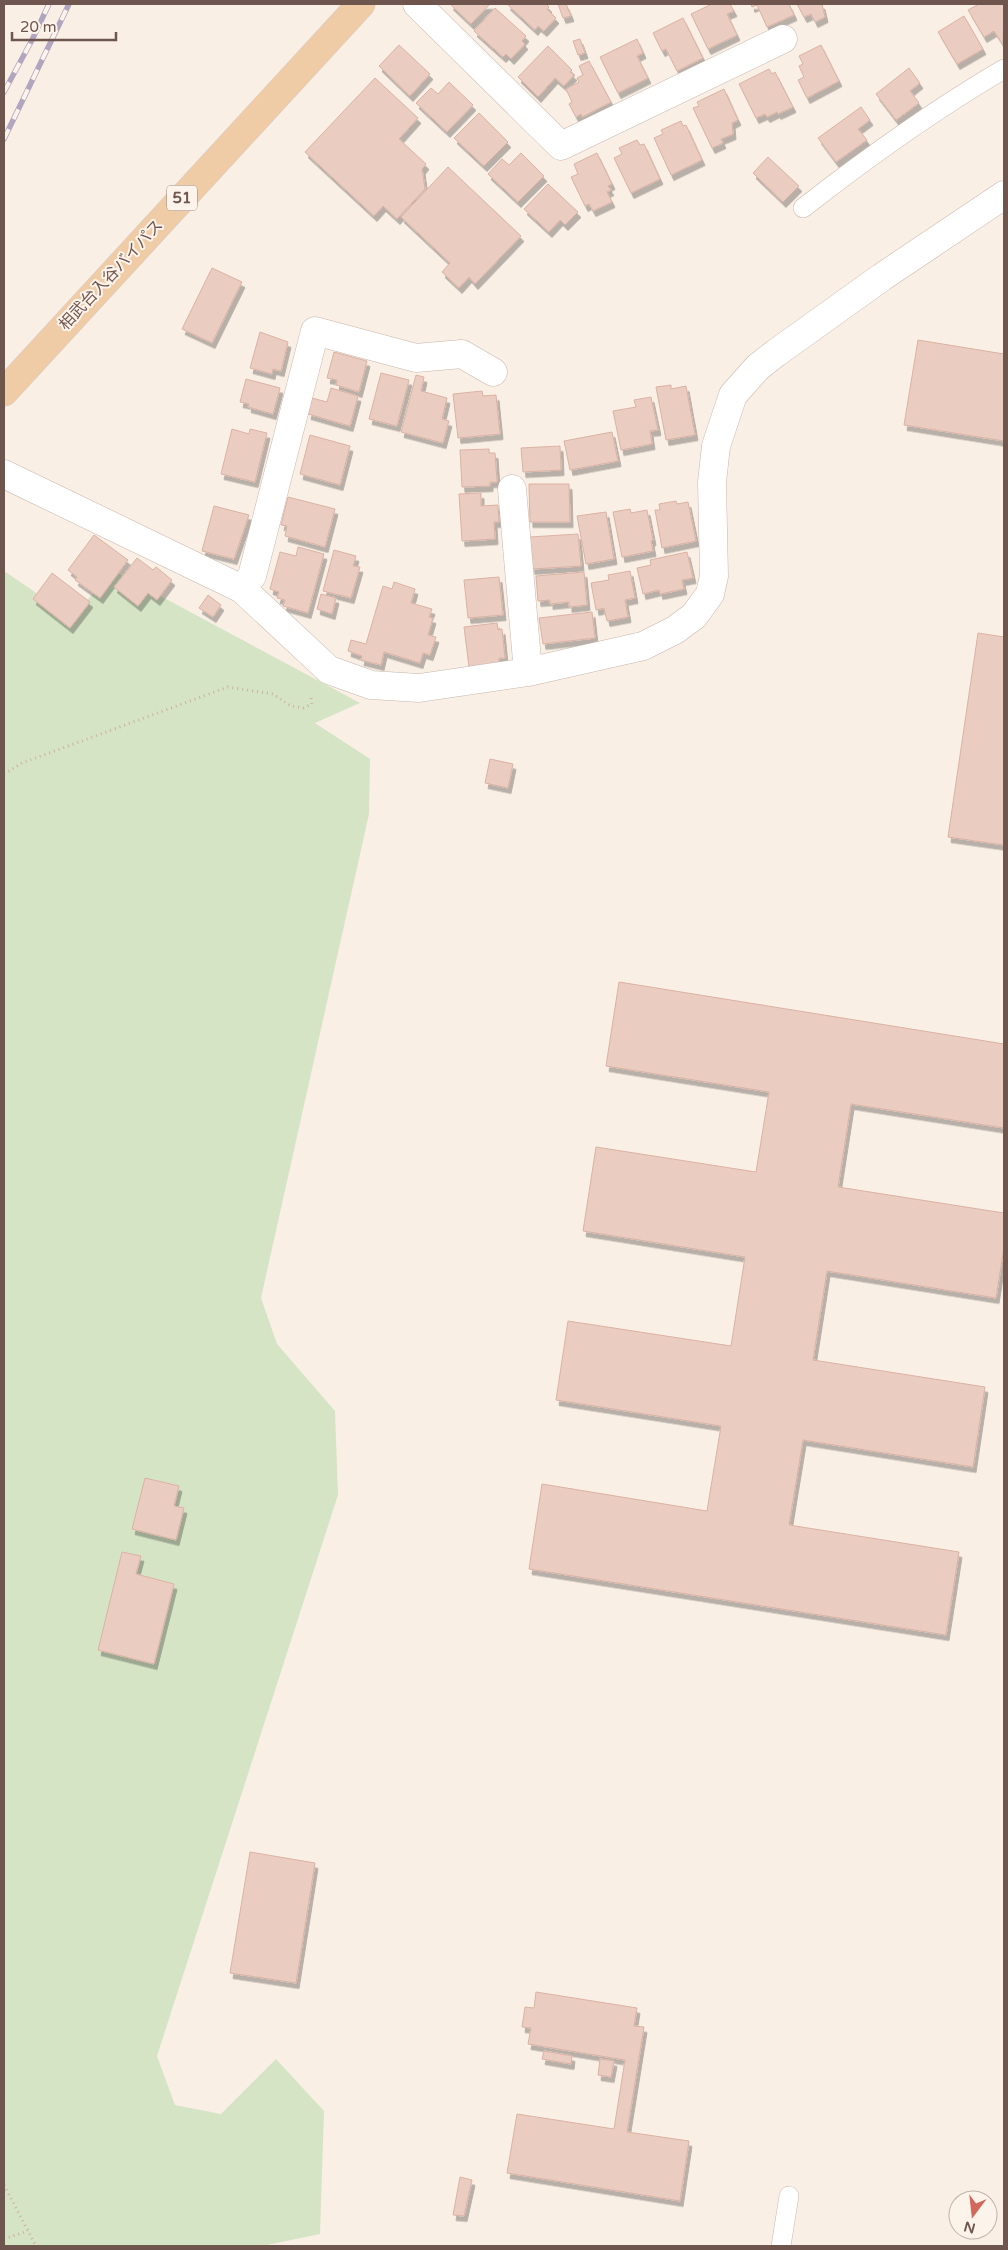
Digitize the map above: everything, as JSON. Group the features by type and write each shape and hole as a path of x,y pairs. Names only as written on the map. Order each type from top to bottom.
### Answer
{"main road":[{"name":"相武台入谷バイパス","path":"4,392 361,4"}],"street":[{"path":"417,4 561,146 783,39"},
{"path":"4,474 242,589 329,670 371,685 420,688 528,672 643,646 675,630 694,616 710,594 714,576 712,482 716,446 733,395 758,367 770,358 882,277 1004,195"},
{"path":"242,589 252,576 314,332 416,358 462,354 493,372"},
{"path":"512,489 528,672"}],"lane":[{"path":"804,208 845,176 974,86 1004,69"},
{"path":"781,2246 789,2196"}],"path":[{"path":"4,774 22,763 228,687 273,694 291,706 304,708 312,704 310,691"},
{"path":"4,2185 36,2246"},
{"path":"4,2239 28,2231"}],"green space":[{"path":"112,570 360,703 315,723 370,759 369,814 261,1298 277,1344 335,1411 338,1495 157,2056 175,2105 221,2114 276,2059 324,2111 320,2234 262,2246 4,2246 4,571 73,618"}],"building":[{"path":"450,4 490,4 471,24"},
{"path":"507,4 546,4 549,7 547,9 556,18 544,31 538,26 535,30"},
{"path":"558,4 566,4 571,16 563,18"},
{"path":"712,4 730,4 734,11 727,14 737,35 708,49 691,14"},
{"path":"751,4 789,4 794,15 767,27 757,5 752,7"},
{"path":"797,4 822,4 825,17 815,22 811,14 804,17"},
{"path":"979,4 1004,4 1003,45 994,31 984,37 968,10"},
{"path":"495,8 526,36 522,41 525,44 511,59 506,54 503,57 474,31"},
{"path":"964,16 983,49 957,64 938,32"},
{"path":"683,18 703,58 677,71 666,49 662,51 653,33"},
{"path":"580,39 585,53 578,55 573,41"},
{"path":"637,39 643,53 637,56 648,78 618,93 600,57"},
{"path":"399,45 430,74 410,96 379,66"},
{"path":"821,45 839,81 807,98 798,80 804,77 799,66 803,64 799,56"},
{"path":"548,46 572,70 570,72 574,75 564,86 555,78 538,97 518,77"},
{"path":"589,61 611,102 582,117 581,114 576,117 569,104 572,102 566,89 579,82 577,78 583,75 579,66"},
{"path":"909,68 920,83 910,91 919,103 896,120 876,94"},
{"path":"769,69 772,74 775,72 793,107 778,114 777,112 767,117 765,114 756,118 739,84"},
{"path":"375,78 418,118 399,139 426,164 422,169 425,189 397,219 383,206 374,216 305,152"},
{"path":"449,82 473,105 447,132 416,103 431,88 438,94"},
{"path":"724,89 738,120 732,123 733,134 721,139 723,143 712,148 693,108 699,106 697,102"},
{"path":"861,107 870,120 858,129 867,140 836,162 818,138"},
{"path":"479,113 508,142 484,166 454,138"},
{"path":"681,121 683,126 686,125 702,160 671,175 654,138 663,134 661,130"},
{"path":"637,140 640,145 644,144 660,179 631,193 614,158 622,154 619,148"},
{"path":"521,153 544,176 518,202 488,174 502,159 509,165"},
{"path":"597,153 612,184 608,186 611,190 607,192 612,202 593,211 589,204 585,206 571,177 578,174 574,164"},
{"path":"768,157 799,186 783,202 753,173"},
{"path":"448,167 521,236 475,284 469,277 459,288 442,272 450,263 401,217"},
{"path":"548,184 578,212 565,225 560,220 549,232 524,209"},
{"path":"212,268 242,282 212,343 182,329"},
{"path":"260,332 288,342 281,371 273,369 272,374 250,368"},
{"path":"918,340 1004,354 1004,441 904,425"},
{"path":"334,352 367,361 359,392 336,385 337,380 327,378"},
{"path":"381,373 409,380 397,426 369,419"},
{"path":"416,375 424,377 421,391 447,398 442,419 449,421 443,443 401,432"},
{"path":"246,379 280,388 273,414 248,407 249,404 240,402"},
{"path":"671,385 671,389 686,386 695,435 666,440 656,387"},
{"path":"331,388 358,396 350,426 308,414 312,398 327,402"},
{"path":"482,391 483,396 496,395 500,434 458,438 453,394"},
{"path":"651,397 658,430 650,431 652,444 621,450 613,411 636,407 634,400"},
{"path":"232,429 249,434 250,429 267,433 255,482 221,474"},
{"path":"612,432 618,461 570,470 564,441"},
{"path":"310,435 350,446 340,485 300,474"},
{"path":"560,446 561,470 523,472 521,448"},
{"path":"489,449 489,453 495,453 497,482 490,482 490,486 462,487 460,450"},
{"path":"529,484 569,484 570,522 530,522"},
{"path":"481,493 481,506 498,505 499,522 494,522 495,539 462,541 459,494"},
{"path":"288,497 335,509 325,547 285,536 287,526 281,525"},
{"path":"676,501 677,504 688,502 696,541 662,548 655,510 660,510 659,504"},
{"path":"214,506 249,515 234,559 202,551"},
{"path":"630,509 631,513 647,510 653,540 651,541 653,551 622,557 613,512"},
{"path":"606,512 614,559 586,564 577,516"},
{"path":"578,534 581,566 532,569 530,537"},
{"path":"94,535 128,560 100,598 75,580 77,577 68,570"},
{"path":"298,547 324,554 308,613 283,606 285,600 277,598 279,592 270,589 280,552 296,556"},
{"path":"334,550 356,556 353,566 360,567 351,598 323,591"},
{"path":"687,552 693,578 682,580 684,589 660,594 659,590 643,594 637,568 651,565 650,560"},
{"path":"137,558 153,570 156,567 172,580 157,600 148,593 138,606 114,587"},
{"path":"630,571 635,598 625,600 628,617 607,621 604,608 596,610 591,583 609,580 608,575"},
{"path":"584,572 587,605 569,607 569,602 550,604 550,600 538,601 536,576"},
{"path":"52,573 90,602 70,628 33,599"},
{"path":"499,577 503,615 468,618 464,580"},
{"path":"394,582 415,589 411,603 432,609 429,617 433,618 428,635 436,637 430,655 423,653 420,663 384,652 381,665 361,660 362,656 348,651 351,640 366,644 383,586 392,589"},
{"path":"321,594 336,598 332,614 317,609"},
{"path":"208,595 221,605 213,617 199,608"},
{"path":"592,612 595,638 543,644 539,618"},
{"path":"497,623 498,630 502,629 505,658 499,658 499,664 469,667 464,627"},
{"path":"978,633 1004,637 1004,845 948,837"},
{"path":"490,759 513,764 508,788 485,783"},
{"path":"619,982 1004,1044 1004,1128 851,1104 838,1187 1004,1213 1004,1247 996,1298 827,1271 813,1360 985,1387 973,1467 803,1440 789,1525 959,1552 946,1635 529,1569 542,1484 707,1511 721,1426 556,1400 568,1321 731,1346 745,1257 583,1231 596,1147 756,1172 769,1092 606,1066"},
{"path":"145,1478 179,1486 174,1506 184,1508 176,1540 132,1529"},
{"path":"122,1552 141,1556 136,1574 174,1584 154,1664 98,1650"},
{"path":"250,1852 315,1863 296,1983 230,1973"},
{"path":"536,1992 637,2008 634,2026 644,2027 627,2132 689,2141 680,2201 507,2173 517,2114 614,2129 625,2060 528,2044 531,2028 522,2027 525,2007 534,2008"},
{"path":"544,2051 572,2056 571,2064 542,2059"},
{"path":"600,2059 614,2061 611,2077 598,2075"},
{"path":"460,2177 472,2180 464,2216 453,2215"}],"railway":[{"path":"4,92 49,4"},
{"path":"4,139 69,4"}]}
